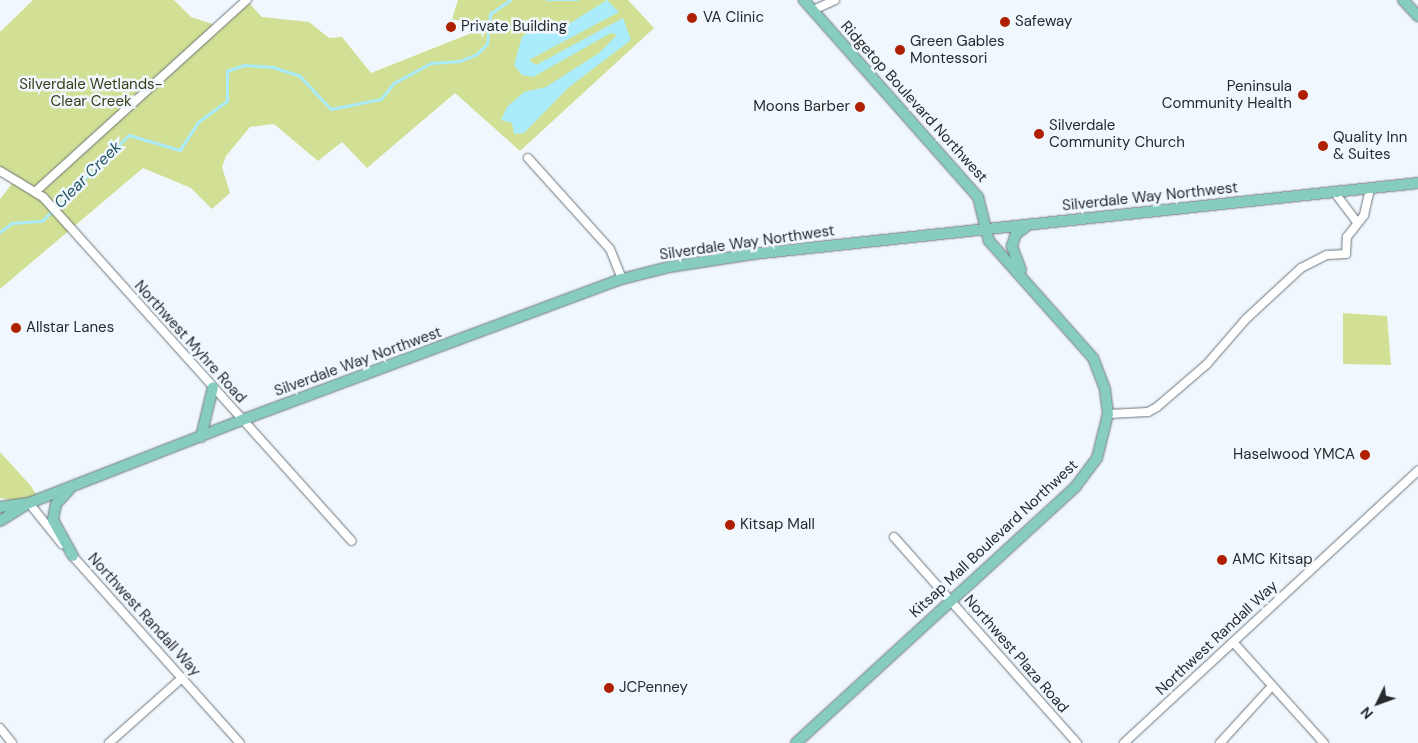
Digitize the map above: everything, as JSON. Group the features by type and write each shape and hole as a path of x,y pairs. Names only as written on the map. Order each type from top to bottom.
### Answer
{"main road":[{"name":"Ridgetop Boulevard Northwest","path":"804,0 978,197 986,230"},
{"path":"1404,0 1418,16"},
{"name":"Silverdale Way Northwest","path":"0,521 29,503 80,483 242,420 622,279 753,254 1418,183"},
{"path":"1028,225 1016,234 1013,253 1034,290"},
{"name":"Kitsap Mall Boulevard Northwest","path":"796,743 1086,475 1101,449 1108,414 1104,385 1090,354 991,244 986,230"},
{"path":"201,436 213,387"},
{"path":"72,556 53,514 63,495 80,483"},
{"name":"Silverdale Way Northwest","path":"0,507 29,503"}],"street":[{"path":"36,191 248,0"},
{"path":"813,10 834,0"},
{"path":"528,158 610,249 622,279"},
{"name":"Northwest Myhre Road","path":"0,171 36,191 50,204 352,541"},
{"path":"1108,414 1148,412 1165,401 1301,268 1314,260 1346,254 1347,237 1364,215 1370,189"},
{"path":"1335,193 1357,222"},
{"name":"Northwest Randall Way","path":"1124,743 1418,471"},
{"name":"Northwest Randall Way","path":"29,503 72,556 240,743"},
{"name":"Northwest Plaza Road","path":"894,537 1077,743"},
{"path":"1233,642 1324,743"},
{"path":"109,743 182,678"},
{"path":"1220,743 1272,686"},
{"path":"0,728 12,743"}],"green space":[{"name":"Silverdale Wetlands- Clear Creek","path":"33,0 174,0 191,17 219,26 247,1 262,17 309,22 329,38 342,37 371,73 469,34 470,23 452,19 458,0 628,0 654,28 520,151 455,93 367,168 342,142 318,161 274,124 250,127 226,156 222,167 230,193 212,209 191,188 143,168 0,289 0,199 15,180 0,171 0,32"},
{"path":"1343,313 1387,316 1391,365 1343,364"},
{"path":"0,452 31,486 39,499 29,503 0,498"}],"water":[{"path":"607,0 619,12 529,60 536,65 623,18 631,40 568,88 524,133 514,134 512,123 501,120 507,107 524,92 546,87 599,53 617,35 611,33 533,77 522,75 514,65 522,37 534,27 556,32"}],"waterway":[{"name":"Clear Creek","path":"0,232 12,223 42,221 129,135 180,150 198,122 227,101 227,71 244,65 273,67 300,76 331,109 381,99 394,83 431,63 460,61 477,54 487,44 490,14 510,0"},
{"name":"Clear Creek","path":"547,0 578,0"}],"place":[{"name":"VA Clinic","path":"692,18"},
{"name":"Safeway","path":"1005,22"},
{"name":"Private Building","path":"451,27"},
{"name":"Green Gables Montessori","path":"900,50"},
{"name":"Peninsula Community Health","path":"1303,95"},
{"name":"Moons Barber","path":"860,107"},
{"name":"Silverdale Community Church","path":"1039,134"},
{"name":"Quality Inn & Suites","path":"1323,146"},
{"name":"Allstar Lanes","path":"16,328"},
{"name":"Haselwood YMCA","path":"1365,455"},
{"name":"Kitsap Mall","path":"730,525"},
{"name":"AMC Kitsap","path":"1222,560"},
{"name":"JCPenney","path":"609,688"}]}
